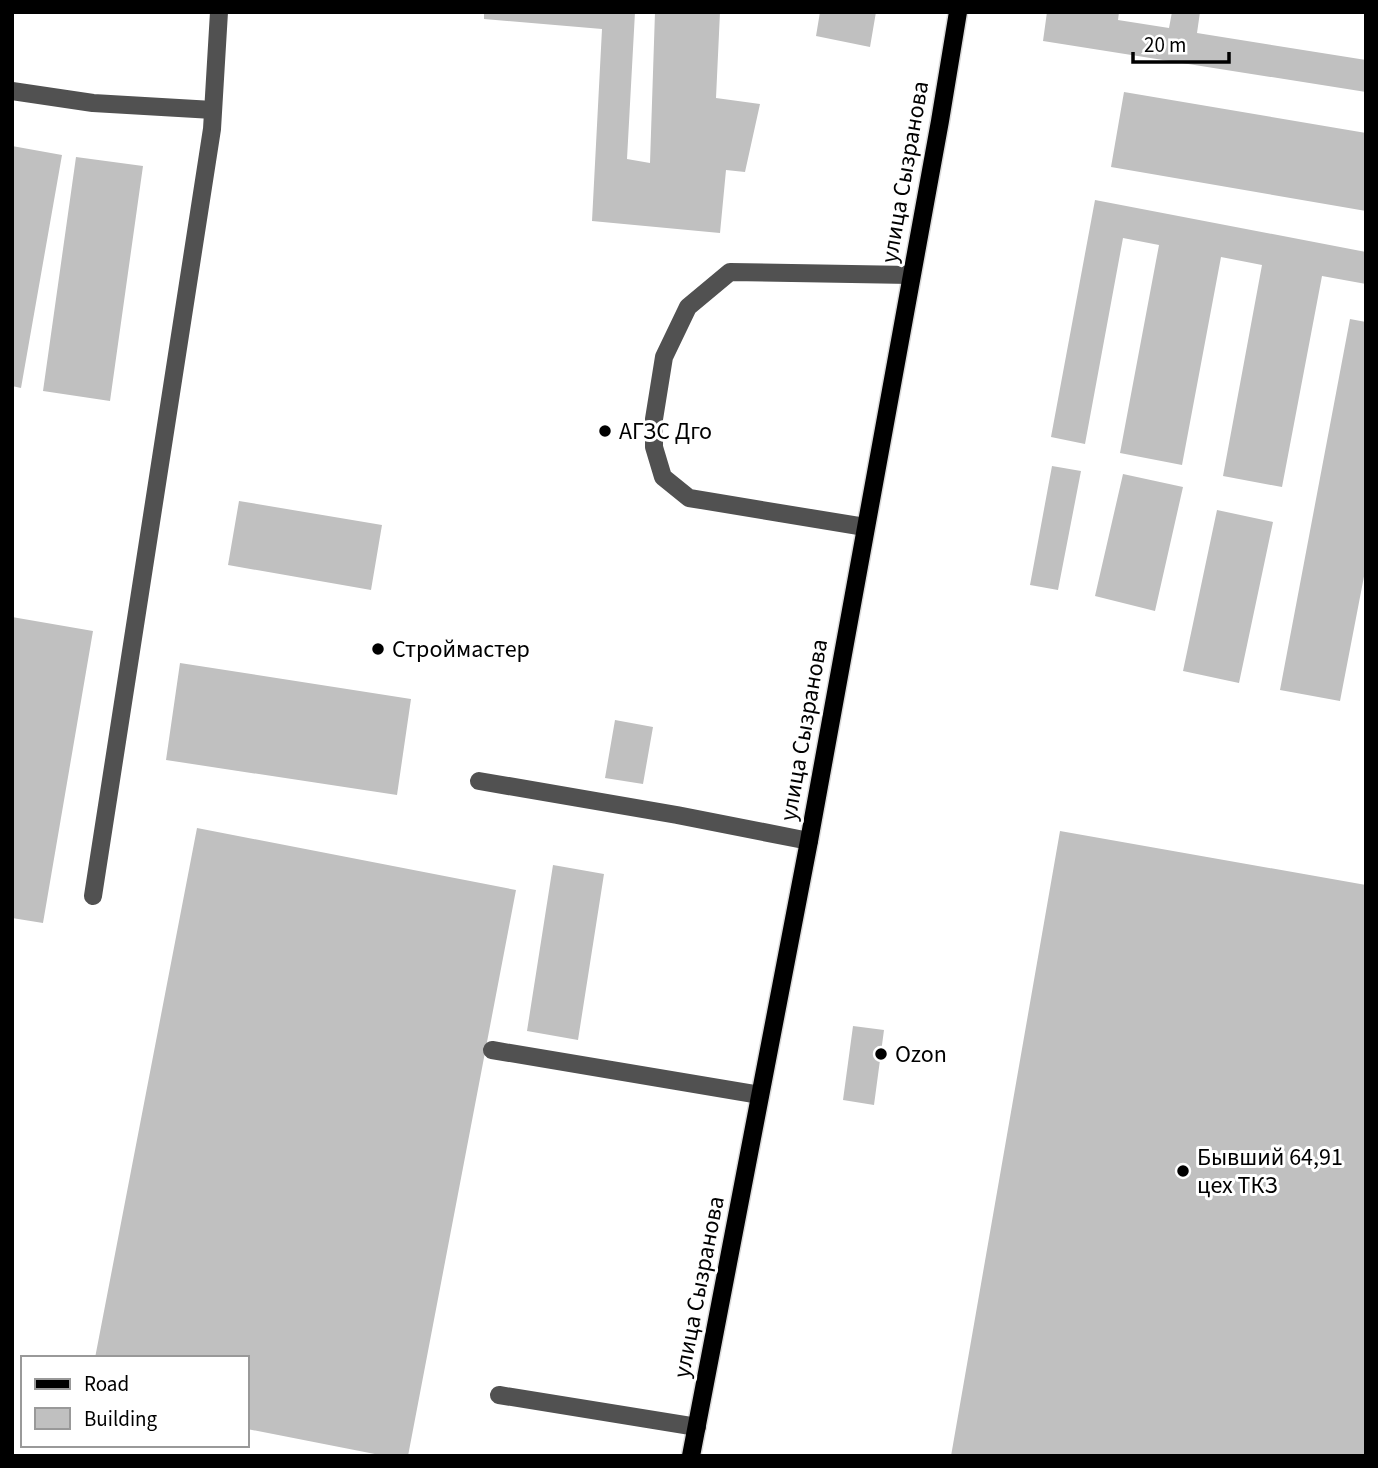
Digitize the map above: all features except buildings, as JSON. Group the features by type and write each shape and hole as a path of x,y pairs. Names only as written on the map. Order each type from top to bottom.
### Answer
{"main road":[{"name":"улица Сызранова","path":"691,1456 809,841 958,12"}],"lane":[{"path":"93,896 208,156 219,12"},
{"path":"12,91 93,103 213,110"},
{"path":"865,527 689,498 663,477 654,447 654,419 664,357 688,307 730,272 911,275"},
{"path":"479,781 809,841"},
{"path":"492,1050 760,1095"},
{"path":"499,1395 697,1427"}],"place":[{"name":"АГЗС Дго","path":"605,431"},
{"name":"Строймастер","path":"378,649"},
{"name":"Ozon","path":"881,1054"},
{"name":"Бывший 64,91 цех ТКЗ","path":"1183,1171"}]}
